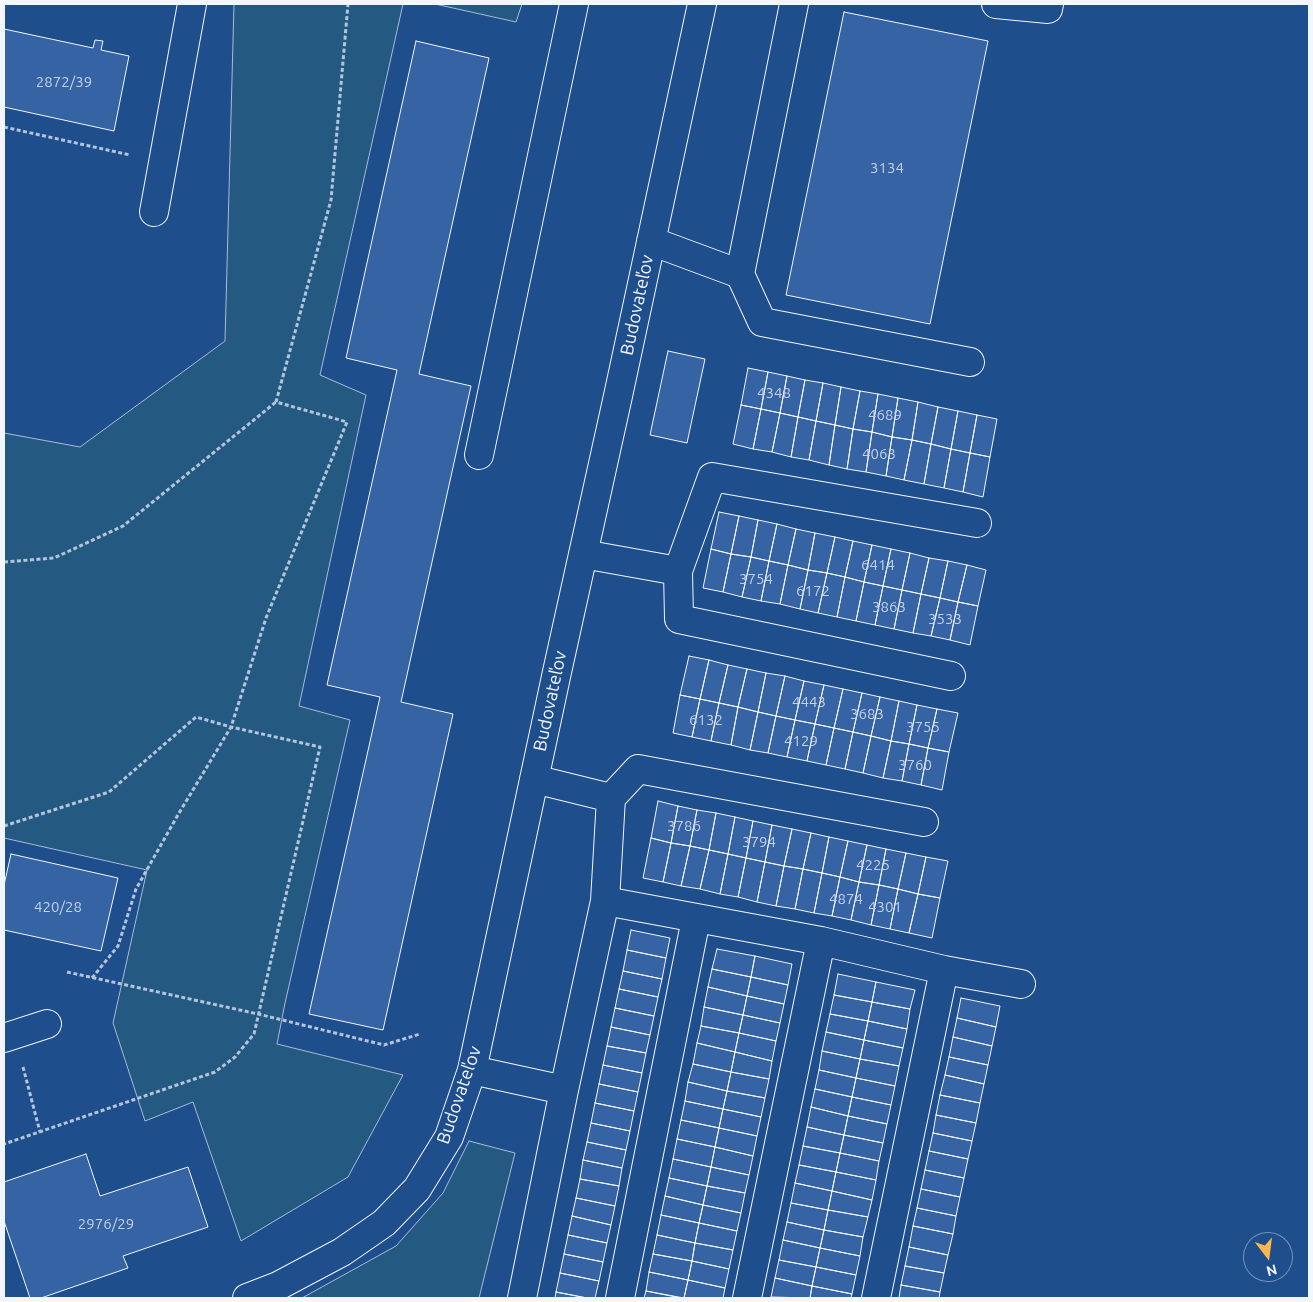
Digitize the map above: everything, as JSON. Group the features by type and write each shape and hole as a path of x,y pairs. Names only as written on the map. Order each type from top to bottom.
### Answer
{"street":[{"path":"154,212 192,4"},
{"path":"479,455 574,4"},
{"name":"Budovateľov","path":"247,1298 278,1286 342,1252 384,1223 417,1189 449,1137 472,1070 702,4"},
{"path":"794,4 740,274 762,322 970,362"},
{"path":"996,4 1048,9 1049,4"},
{"path":"651,241 740,274"},
{"path":"952,676 679,619 678,571 712,477 977,523"},
{"path":"583,554 678,571"},
{"path":"522,1298 605,901 611,798 638,769 924,822"},
{"path":"534,779 611,798"},
{"path":"605,901 821,941 944,970 1021,984"},
{"path":"620,1298 696,919"},
{"path":"747,1298 821,941"},
{"path":"876,1298 944,970"},
{"path":"9,1036 47,1024"},
{"path":"472,1070 564,1090"}],"path":[{"path":"4,562 54,558 123,526 276,402 331,200 348,4"},
{"path":"4,127 163,162"},
{"path":"92,978 118,946 136,889 231,727 266,618 347,422 276,402"},
{"path":"4,826 109,792 196,717 320,748 254,1034 235,1057 215,1072 4,1144"},
{"path":"67,972 258,1014 384,1045 420,1034"},
{"path":"9,1036 40,1132"}],"shaded area":[{"path":"234,4 403,4 320,375 366,395 299,706 350,720 277,1044 403,1075 348,1177 241,1241 193,1102 145,1121 113,1023 147,870 4,838 4,433 80,447 225,341"},
{"path":"435,4 522,4 516,22"},
{"path":"469,1141 515,1153 479,1298 302,1298 396,1246 443,1193"}],"building":[{"path":"844,12 988,41 930,324 786,295"},
{"path":"4,29 93,48 95,40 103,41 101,50 129,56 114,131 4,107"},
{"path":"416,41 489,58 419,374 471,386 401,702 453,714 383,1030 309,1014 380,697 327,685 397,370 346,358"},
{"path":"668,351 705,359 687,443 650,435"},
{"path":"748,368 768,372 761,409 741,405"},
{"path":"768,372 787,376 780,413 761,409"},
{"path":"787,376 805,380 798,417 780,413"},
{"path":"805,380 823,383 816,421 798,417"},
{"path":"823,383 841,387 835,425 816,421"},
{"path":"841,387 860,391 853,429 835,425"},
{"path":"860,391 878,394 872,432 853,429"},
{"path":"878,394 898,398 892,437 872,432"},
{"path":"898,398 918,402 912,440 892,437"},
{"path":"918,402 938,407 931,444 912,440"},
{"path":"741,405 761,409 753,449 733,444"},
{"path":"938,407 958,411 951,449 931,444"},
{"path":"761,409 780,413 772,452 753,449"},
{"path":"958,411 977,415 970,453 951,449"},
{"path":"780,413 798,417 791,457 772,452"},
{"path":"977,415 997,419 990,457 970,453"},
{"path":"798,417 816,421 809,460 791,457"},
{"path":"816,421 835,425 829,465 809,460"},
{"path":"835,425 853,429 847,469 829,465"},
{"path":"853,429 872,432 866,472 847,469"},
{"path":"872,432 892,437 886,476 866,472"},
{"path":"892,437 912,440 904,480 886,476"},
{"path":"912,440 931,444 924,484 904,480"},
{"path":"931,444 951,449 944,488 924,484"},
{"path":"951,449 970,453 963,492 944,488"},
{"path":"970,453 990,457 983,497 963,492"},
{"path":"719,512 739,516 731,554 711,549"},
{"path":"739,516 758,520 751,557 731,554"},
{"path":"758,520 777,524 769,561 751,557"},
{"path":"777,524 796,529 788,565 769,561"},
{"path":"796,529 815,533 808,570 788,565"},
{"path":"815,533 835,537 827,573 808,570"},
{"path":"835,537 853,541 845,577 827,573"},
{"path":"853,541 872,545 864,582 845,577"},
{"path":"872,545 891,549 883,586 864,582"},
{"path":"711,549 731,554 723,592 703,588"},
{"path":"891,549 910,553 902,590 883,586"},
{"path":"910,553 929,558 921,594 902,590"},
{"path":"731,554 751,557 742,597 723,592"},
{"path":"751,557 769,561 761,601 742,597"},
{"path":"929,558 948,561 940,598 921,594"},
{"path":"769,561 788,565 780,604 761,601"},
{"path":"948,561 967,565 958,602 940,598"},
{"path":"788,565 808,570 800,609 780,604"},
{"path":"967,565 986,570 978,606 958,602"},
{"path":"808,570 827,573 818,613 800,609"},
{"path":"827,573 845,577 837,617 818,613"},
{"path":"845,577 864,582 856,621 837,617"},
{"path":"864,582 883,586 875,625 856,621"},
{"path":"883,586 902,590 894,629 875,625"},
{"path":"902,590 921,594 913,633 894,629"},
{"path":"921,594 940,598 931,636 913,633"},
{"path":"940,598 958,602 950,640 931,636"},
{"path":"958,602 978,606 970,645 950,640"},
{"path":"689,656 709,660 700,699 680,695"},
{"path":"709,660 728,665 719,703 700,699"},
{"path":"728,665 747,669 738,707 719,703"},
{"path":"747,669 766,673 758,712 738,707"},
{"path":"766,673 785,676 776,716 758,712"},
{"path":"785,676 804,681 795,720 776,716"},
{"path":"804,681 824,685 815,724 795,720"},
{"path":"824,685 843,689 834,728 815,724"},
{"path":"843,689 862,693 853,732 834,728"},
{"path":"862,693 880,697 871,736 853,732"},
{"path":"680,695 700,699 692,737 673,733"},
{"path":"880,697 899,701 891,741 871,736"},
{"path":"700,699 719,703 711,741 692,737"},
{"path":"899,701 917,705 909,744 891,741"},
{"path":"719,703 738,707 731,745 711,741"},
{"path":"917,705 937,709 928,748 909,744"},
{"path":"738,707 758,712 750,750 731,745"},
{"path":"937,709 958,713 949,752 928,748"},
{"path":"758,712 776,716 768,753 750,750"},
{"path":"776,716 795,720 787,757 768,753"},
{"path":"795,720 815,724 807,761 787,757"},
{"path":"815,724 834,728 826,765 807,761"},
{"path":"834,728 853,732 845,769 826,765"},
{"path":"853,732 871,736 863,773 845,769"},
{"path":"871,736 891,741 883,778 863,773"},
{"path":"891,741 909,744 902,781 883,778"},
{"path":"909,744 928,748 921,785 902,781"},
{"path":"928,748 949,752 942,790 921,785"},
{"path":"658,801 678,806 671,843 651,838"},
{"path":"678,806 697,810 690,846 671,843"},
{"path":"697,810 716,813 709,850 690,846"},
{"path":"716,813 735,817 728,854 709,850"},
{"path":"735,817 753,821 746,858 728,854"},
{"path":"753,821 772,825 765,862 746,858"},
{"path":"772,825 792,829 784,866 765,862"},
{"path":"792,829 811,833 803,869 784,866"},
{"path":"811,833 829,837 822,873 803,869"},
{"path":"829,837 848,841 840,877 822,873"},
{"path":"651,838 671,843 663,882 643,878"},
{"path":"848,841 867,845 859,882 840,877"},
{"path":"671,843 690,846 681,886 663,882"},
{"path":"867,845 886,849 879,885 859,882"},
{"path":"690,846 709,850 700,889 681,886"},
{"path":"886,849 906,853 898,889 879,885"},
{"path":"709,850 728,854 720,894 700,889"},
{"path":"906,853 926,857 918,894 898,889"},
{"path":"11,854 118,878 101,951 4,930 4,885"},
{"path":"728,854 746,858 738,897 720,894"},
{"path":"926,857 948,861 940,898 918,894"},
{"path":"746,858 765,862 757,902 738,897"},
{"path":"765,862 784,866 776,906 757,902"},
{"path":"784,866 803,869 795,909 776,906"},
{"path":"803,869 822,873 814,913 795,909"},
{"path":"822,873 840,877 832,916 814,913"},
{"path":"840,877 859,882 851,920 832,916"},
{"path":"859,882 879,885 871,925 851,920"},
{"path":"879,885 898,889 890,929 871,925"},
{"path":"898,889 918,894 909,933 890,929"},
{"path":"918,894 940,898 932,938 909,933"},
{"path":"631,930 670,938 666,958 627,950"},
{"path":"717,949 755,956 751,977 712,969"},
{"path":"627,950 666,958 662,979 623,971"},
{"path":"755,956 792,964 788,985 751,977"},
{"path":"712,969 751,977 747,996 708,987"},
{"path":"623,971 662,979 658,997 619,989"},
{"path":"838,974 876,982 872,1002 834,995"},
{"path":"751,977 788,985 784,1004 747,996"},
{"path":"876,982 915,990 910,1009 872,1002"},
{"path":"708,987 747,996 743,1015 704,1007"},
{"path":"619,989 658,997 654,1016 615,1008"},
{"path":"834,995 872,1002 868,1021 830,1014"},
{"path":"747,996 784,1004 780,1023 743,1015"},
{"path":"961,998 1000,1006 996,1027 957,1018"},
{"path":"872,1002 910,1009 907,1029 868,1021"},
{"path":"704,1007 743,1015 739,1033 701,1026"},
{"path":"615,1008 654,1016 650,1035 611,1027"},
{"path":"830,1014 868,1021 864,1040 826,1032"},
{"path":"743,1015 780,1023 776,1041 739,1033"},
{"path":"957,1018 996,1027 992,1046 953,1037"},
{"path":"868,1021 907,1029 903,1048 864,1040"},
{"path":"701,1026 739,1033 735,1052 697,1043"},
{"path":"611,1027 650,1035 646,1053 607,1046"},
{"path":"826,1032 864,1040 860,1059 822,1051"},
{"path":"739,1033 776,1041 772,1061 735,1052"},
{"path":"953,1037 992,1046 988,1065 949,1057"},
{"path":"864,1040 903,1048 899,1066 860,1059"},
{"path":"697,1043 735,1052 731,1072 693,1064"},
{"path":"607,1046 646,1053 642,1073 603,1065"},
{"path":"822,1051 860,1059 856,1078 819,1070"},
{"path":"735,1052 772,1061 769,1079 731,1072"},
{"path":"949,1057 988,1065 984,1084 945,1075"},
{"path":"860,1059 899,1066 895,1086 856,1078"},
{"path":"693,1064 731,1072 727,1091 688,1082"},
{"path":"603,1065 642,1073 638,1092 599,1084"},
{"path":"819,1070 856,1078 852,1097 815,1089"},
{"path":"731,1072 769,1079 765,1098 727,1091"},
{"path":"945,1075 984,1084 980,1103 940,1095"},
{"path":"856,1078 895,1086 891,1105 852,1097"},
{"path":"688,1082 727,1091 723,1109 685,1101"},
{"path":"599,1084 638,1092 634,1111 595,1103"},
{"path":"815,1089 852,1097 848,1116 811,1107"},
{"path":"727,1091 765,1098 761,1117 723,1109"},
{"path":"940,1095 980,1103 976,1123 936,1115"},
{"path":"852,1097 891,1105 887,1124 848,1116"},
{"path":"685,1101 723,1109 719,1128 681,1120"},
{"path":"595,1103 634,1111 630,1131 591,1123"},
{"path":"811,1107 848,1116 844,1135 807,1127"},
{"path":"723,1109 761,1117 757,1136 719,1128"},
{"path":"936,1115 976,1123 972,1141 933,1133"},
{"path":"848,1116 887,1124 883,1143 844,1135"},
{"path":"681,1120 719,1128 715,1147 677,1139"},
{"path":"591,1123 630,1131 626,1150 587,1142"},
{"path":"807,1127 844,1135 840,1153 803,1146"},
{"path":"719,1128 757,1136 753,1156 715,1147"},
{"path":"933,1133 972,1141 968,1159 929,1151"},
{"path":"844,1135 883,1143 879,1161 840,1153"},
{"path":"677,1139 715,1147 711,1167 673,1159"},
{"path":"587,1142 626,1150 622,1168 583,1160"},
{"path":"803,1146 840,1153 836,1172 799,1165"},
{"path":"715,1147 753,1156 749,1175 711,1167"},
{"path":"929,1151 968,1159 964,1178 925,1170"},
{"path":"840,1153 879,1161 876,1180 836,1172"},
{"path":"86,1154 100,1196 188,1167 208,1227 123,1256 128,1268 41,1298 30,1298 4,1221 4,1182"},
{"path":"673,1159 711,1167 707,1186 669,1178"},
{"path":"583,1160 622,1168 619,1186 580,1179"},
{"path":"799,1165 836,1172 832,1191 795,1183"},
{"path":"711,1167 749,1175 745,1193 707,1186"},
{"path":"925,1170 964,1178 960,1197 921,1189"},
{"path":"836,1172 876,1180 872,1200 832,1191"},
{"path":"669,1178 707,1186 703,1205 665,1196"},
{"path":"580,1179 619,1186 615,1206 576,1198"},
{"path":"795,1183 832,1191 828,1210 791,1203"},
{"path":"707,1186 745,1193 741,1213 703,1205"},
{"path":"921,1189 960,1197 956,1216 917,1208"},
{"path":"832,1191 872,1200 868,1217 828,1210"},
{"path":"665,1196 703,1205 699,1223 661,1215"},
{"path":"576,1198 615,1206 611,1225 572,1216"},
{"path":"791,1203 828,1210 824,1230 787,1222"},
{"path":"703,1205 741,1213 737,1231 699,1223"},
{"path":"917,1208 956,1216 953,1234 913,1226"},
{"path":"828,1210 868,1217 863,1237 824,1230"},
{"path":"661,1215 699,1223 695,1243 657,1235"},
{"path":"572,1216 611,1225 607,1243 568,1235"},
{"path":"787,1222 824,1230 820,1248 783,1240"},
{"path":"699,1223 737,1231 733,1250 695,1243"},
{"path":"913,1226 953,1234 948,1255 909,1247"},
{"path":"824,1230 863,1237 860,1256 820,1248"},
{"path":"568,1235 607,1243 603,1262 564,1254"},
{"path":"657,1235 695,1243 692,1261 653,1254"},
{"path":"783,1240 820,1248 816,1267 779,1260"},
{"path":"695,1243 733,1250 729,1269 692,1261"},
{"path":"909,1247 948,1255 944,1273 905,1266"},
{"path":"820,1248 860,1256 856,1275 816,1267"},
{"path":"564,1254 603,1262 599,1281 560,1273"},
{"path":"653,1254 692,1261 688,1280 649,1272"},
{"path":"779,1260 816,1267 812,1286 775,1278"},
{"path":"692,1261 729,1269 725,1288 688,1280"},
{"path":"905,1266 944,1273 940,1292 901,1285"},
{"path":"816,1267 856,1275 852,1294 812,1286"},
{"path":"649,1272 688,1280 684,1298 646,1291"},
{"path":"560,1273 599,1281 595,1298 556,1292"},
{"path":"775,1278 812,1286 810,1298 771,1297"},
{"path":"688,1280 725,1288 723,1298 684,1298"},
{"path":"901,1285 940,1292 939,1298 899,1298"},
{"path":"812,1286 852,1294 851,1298 810,1298"},
{"path":"646,1291 681,1298 644,1298"},
{"path":"556,1292 587,1298 555,1298"}]}
